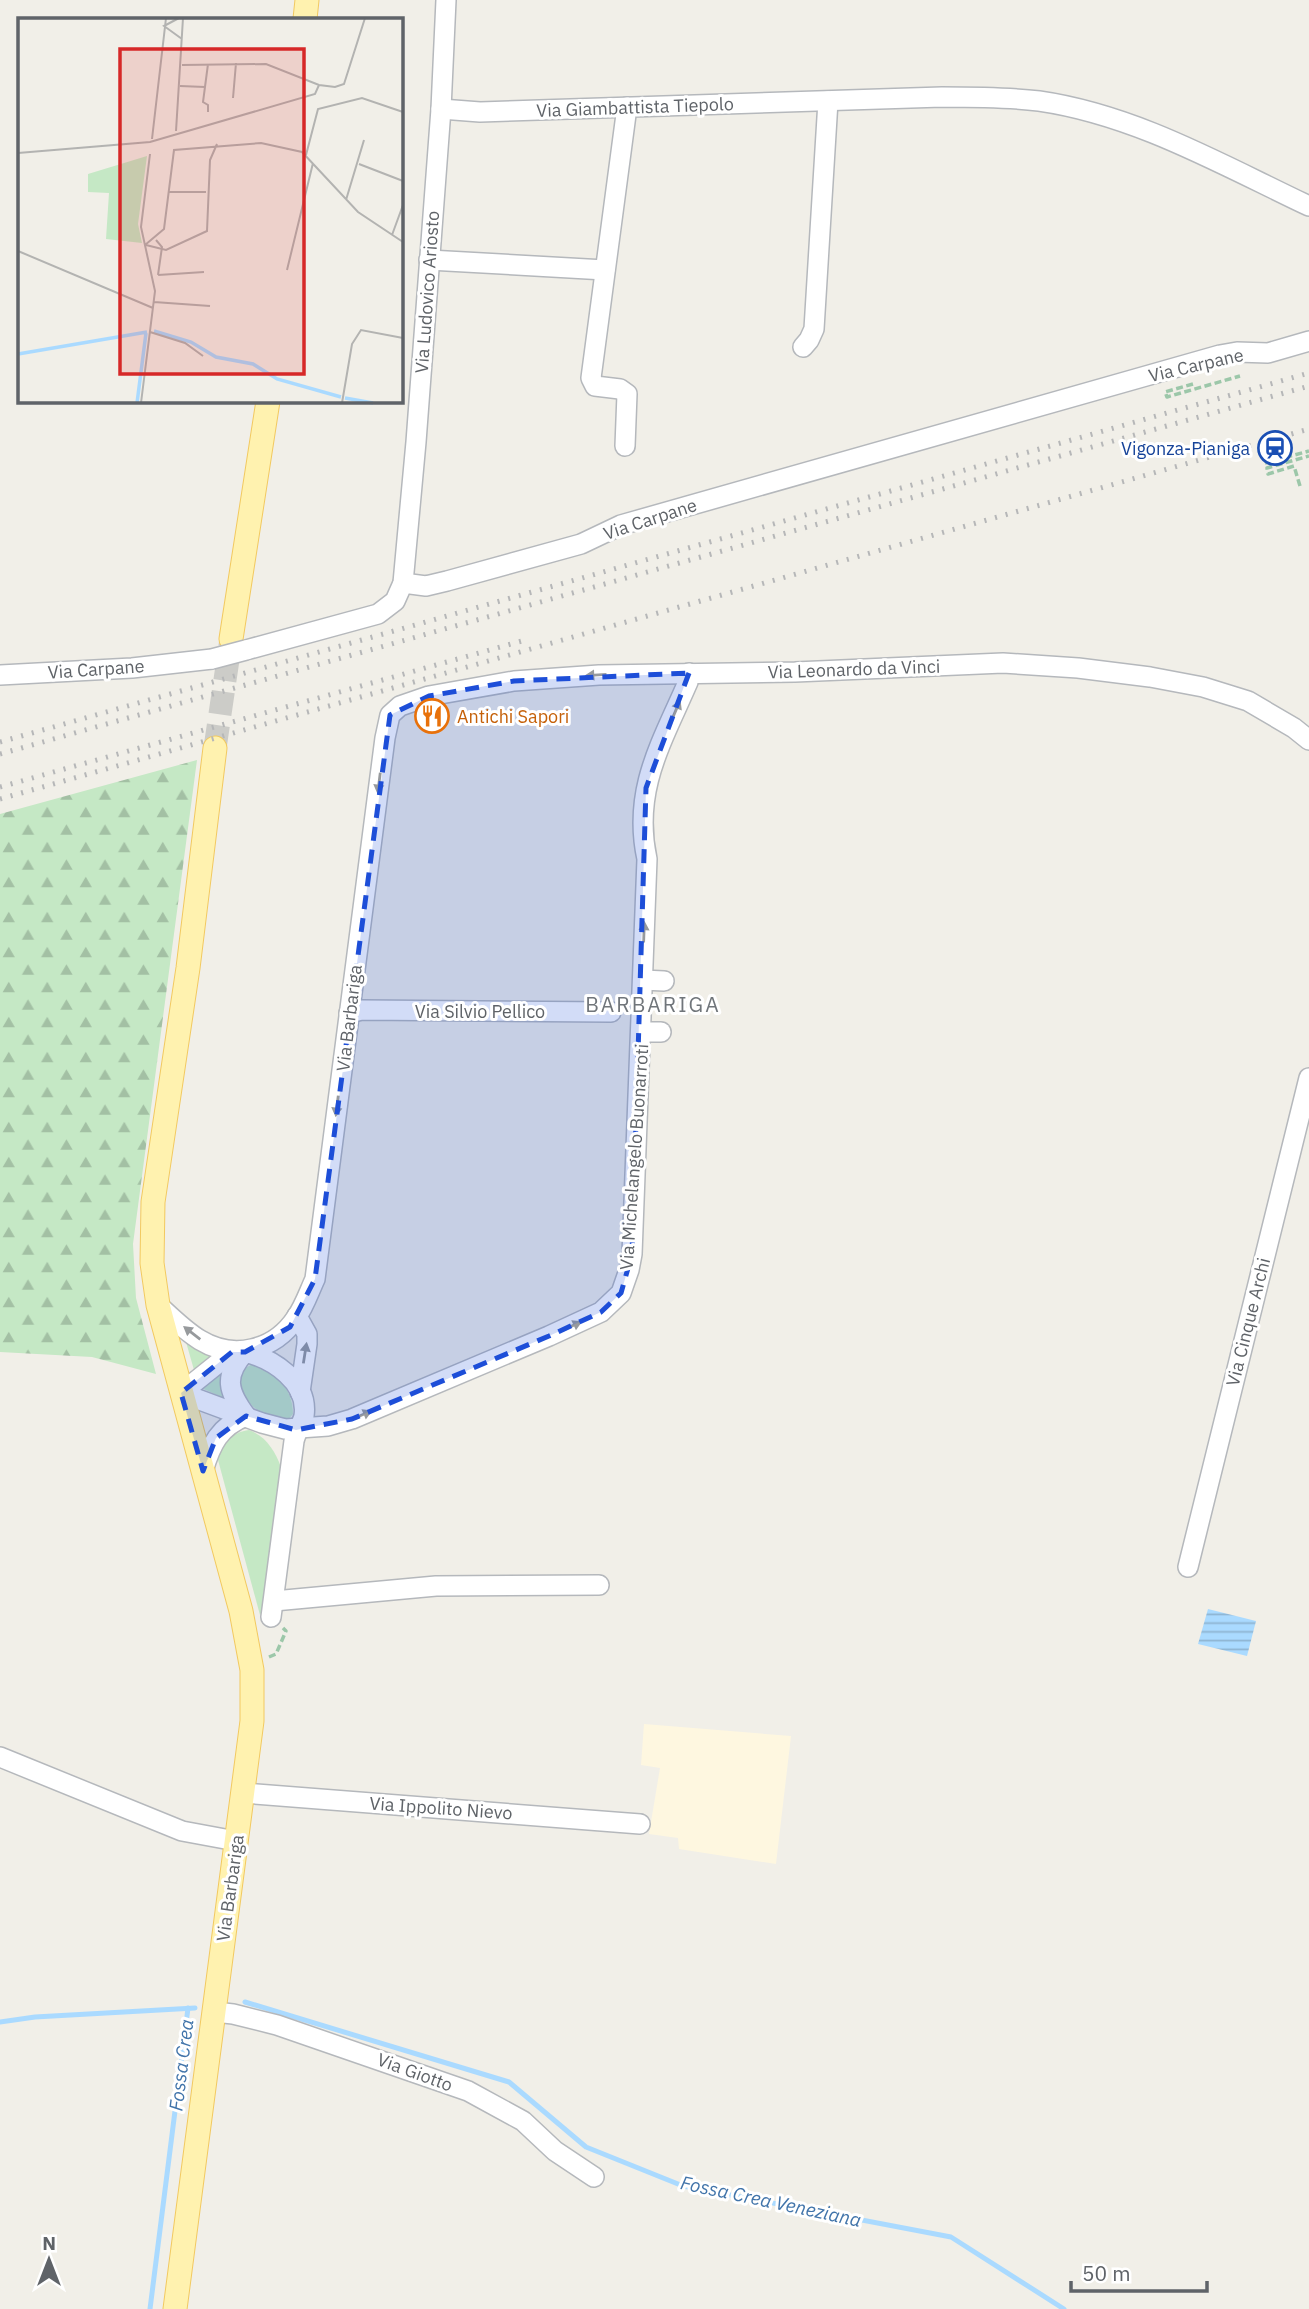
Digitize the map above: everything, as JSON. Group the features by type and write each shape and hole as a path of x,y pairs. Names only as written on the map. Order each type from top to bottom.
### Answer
{"main road":[{"path":"305,18 307,0"},
{"path":"242,644 268,402"},
{"name":"Via Barbariga","path":"175,2309 252,1721 252,1670 241,1611 158,1305 152,1262 153,1202 188,968 215,748"}],"street":[{"name":"Via Ludovico Ariosto","path":"403,583 441,110 446,0"},
{"name":"Via Giambattista Tiepolo","path":"441,110 481,112 996,98 1039,101 1075,108 1155,133 1309,206"},
{"path":"803,347 810,340 814,329 828,101"},
{"path":"625,446 627,394 620,389 595,386 590,378 627,107"},
{"path":"429,260 605,270"},
{"name":"Via Carpane","path":"9,680 212,659 242,644 378,614 395,601 403,583 426,586 581,544 634,521 1220,355 1237,352 1268,353 1309,341"},
{"name":"Via Leonardo da Vinci","path":"390,716 400,706 429,696 514,681 599,675 795,672 1003,663 1078,668 1203,687 1248,701 1309,740"},
{"name":"Via Michelangelo Buonarroti","path":"296,1430 328,1426 352,1419 549,1336 601,1312 621,1293 632,1254 636,1096 652,1032 643,980 647,859 644,844 646,788 652,763 688,682 689,673"},
{"name":"Via Barbariga","path":"181,1393 238,1352 278,1336 290,1327 315,1279 390,716"},
{"path":"643,980 663,981"},
{"name":"Via Silvio Pellico","path":"349,1013 362,1010 611,1012"},
{"name":"Via Cinque Archi","path":"1188,1567 1309,1078"},
{"path":"158,1305 199,1339 238,1352 261,1356 282,1369 300,1392"},
{"path":"298,1316 307,1334 300,1392 304,1417 296,1430 273,1609 436,1586 599,1585"},
{"path":"238,1352 239,1360 230,1377 230,1388 236,1404 246,1416"},
{"path":"181,1393 272,1427 296,1430"},
{"path":"203,1471 210,1447 221,1431 246,1416"},
{"path":"0,1757 182,1831 236,1841"},
{"name":"Via Ippolito Nievo","path":"243,1793 639,1824"},
{"name":"Via Giotto","path":"215,2012 277,2025 468,2091 523,2121 555,2151 594,2177"}],"path":[{"path":"1220,355 1227,374 1166,392 1167,397 1240,376"},
{"path":"1265,463 1309,450"},
{"path":"1300,486 1294,466 1268,474 1266,468 1309,456"},
{"path":"267,1657 276,1654 286,1631 273,1609"}],"highlighted area":[{"path":"689,673 646,788 632,1254 621,1293 601,1312 352,1419 296,1430 246,1416 216,1438 203,1471 181,1393 232,1352 245,1352 290,1327 315,1279 390,715 429,696 514,681"}],"shaded area":[{"path":"644,1724 791,1736 776,1864 679,1849 678,1838 649,1834 660,1768 641,1765"}],"green space":[{"path":"197,760 133,1244 136,1298 156,1374 92,1357 0,1352 0,814"},
{"path":"186,1342 210,1356 194,1370"},
{"path":"252,1364 268,1371 286,1388 293,1414 287,1421 260,1412 245,1396 238,1377"},
{"path":"225,1365 221,1375 224,1398 201,1388"},
{"path":"249,1430 269,1445 281,1467 266,1604 260,1615 218,1460 221,1448 228,1439"}],"water":[{"path":"1208,1609 1256,1621 1247,1656 1198,1644"}],"waterway":[{"name":"Fossa Crea Veneziana","path":"245,2002 509,2082 586,2147 683,2186 951,2237 1064,2309"},
{"name":"Fossa Crea","path":"150,2309 188,2008"},
{"name":"Fossa Crea","path":"0,2022 35,2017 195,2008"}],"tunnel":[{"path":"215,748 231,639"}],"railway":[{"path":"0,742 1309,373"},
{"path":"0,754 1309,386"},
{"path":"0,799 1309,429"},
{"path":"0,787 529,639"}],"place":[{"name":"Vigonza-Pianiga","path":"1275,448"},
{"name":"Antichi Sapori","path":"432,716"}],"district":[{"name":"BARBARIGA","path":"653,1004"}]}
